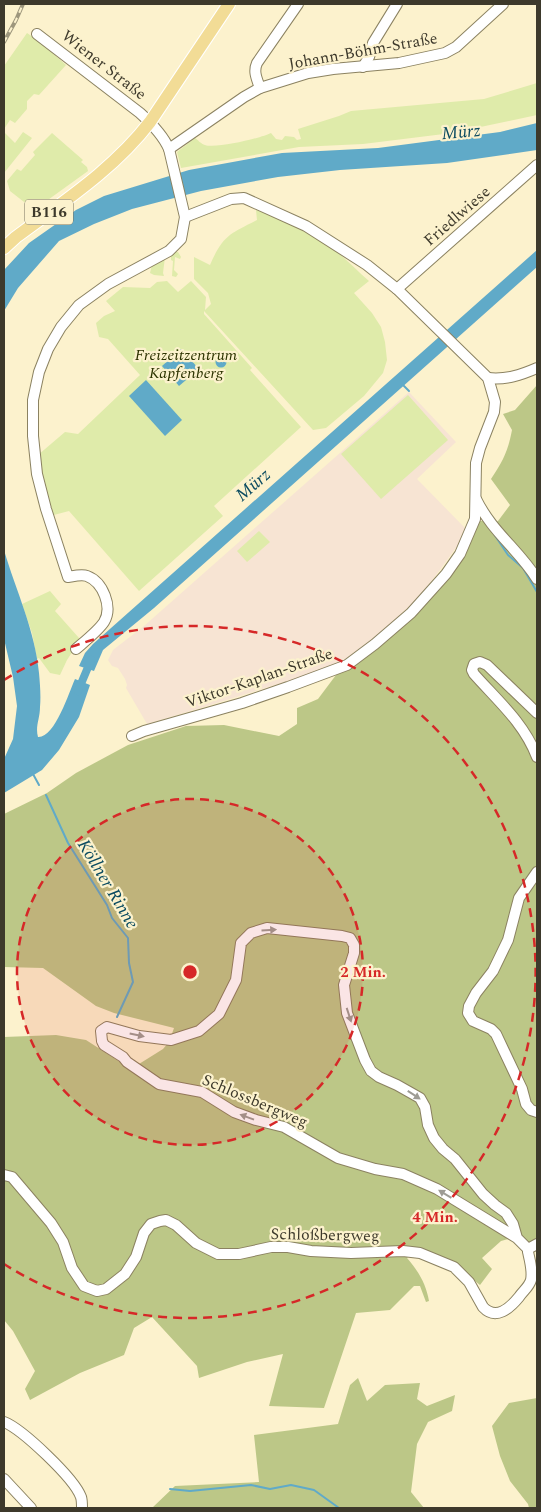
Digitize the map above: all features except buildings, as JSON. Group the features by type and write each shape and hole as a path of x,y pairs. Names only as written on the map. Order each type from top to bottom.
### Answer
{"main road":[{"name":"Wiener Straße","path":"4,248 23,231 96,177 136,139 150,122 229,4"}],"street":[{"path":"260,88 255,67 298,4"},
{"path":"362,67 369,57 373,43 398,4"},
{"name":"Johann-Böhm-Straße","path":"169,149 260,88 308,73 399,63 445,53 456,47 503,4"},
{"name":"Wiener Straße","path":"38,34 150,122"},
{"path":"76,649 104,622 107,612 106,602 100,586 94,579 85,575 68,577 37,474 33,436 33,400 39,372 48,349 61,327 79,305 108,284 169,251 181,239 185,217 174,167 165,140 150,122"},
{"name":"Friedlwiese","path":"397,288 537,165"},
{"name":"Viktor-Kaplan-Straße","path":"132,736 288,687 346,665 360,656 410,613 446,574 460,554 475,519 476,463 494,412 495,402 488,378 397,288 367,265 306,226 244,198 231,200 185,217"},
{"path":"488,378 502,379 521,375 537,368"},
{"path":"475,497 484,515 503,539 528,565 537,580"},
{"path":"537,713 487,665 480,662 474,664 472,670 474,674 502,704 527,736 537,757"},
{"path":"537,872 519,898 508,940 493,971 472,1000 468,1012 473,1021 491,1029 496,1034 522,1089 526,1104 531,1110 537,1112"},
{"name":"Schlossbergweg","path":"517,1238 513,1224 506,1213 483,1194 455,1159 434,1138 428,1125 426,1107 420,1098 371,1071 347,1013 344,985 354,952 354,945 350,938 267,928 251,933 241,943 236,980 219,1014 198,1031 171,1040 138,1036 107,1027 101,1031 104,1045 159,1084 202,1092 234,1112 284,1127 338,1158 375,1169 403,1174 436,1189 517,1238 533,1246"},
{"name":"Schloßbergweg","path":"4,1175 12,1177 51,1223 63,1242 72,1268 84,1286 97,1291 106,1289 125,1274 136,1257 144,1233 151,1224 166,1220 176,1225 196,1243 218,1254 239,1254 271,1247 351,1253 403,1251 420,1253 454,1267 469,1282 483,1307 494,1313 501,1312 512,1305 528,1286 532,1272 528,1252 533,1246"},
{"path":"4,1422 18,1430 56,1463 74,1485 81,1498 82,1508"},
{"path":"4,1481 31,1508"}],"shaded area":[{"path":"409,392 456,442 417,479 465,528 458,545 434,578 415,601 365,647 330,668 147,724 126,688 125,679 118,668 112,666 108,660 113,650 144,626"}],"green space":[{"path":"27,33 66,65 39,95 34,94 27,101 27,109 15,123 10,120 4,129 4,66"},
{"path":"537,83 537,115 452,133 363,144 299,147 181,168 177,152 195,138 211,146 258,138 271,133 276,139 282,140 285,136 294,137 297,140 301,139 298,129 351,111 484,99"},
{"path":"4,132 15,143 23,132 32,138 4,173"},
{"path":"52,133 83,160 81,162 87,167 88,171 33,209 10,191 7,181 17,169 21,171 35,155 33,152"},
{"name":"Freizeitzentrum Kapfenberg","path":"256,210 282,219 324,241 369,281 354,293 372,313 381,327 387,360 383,373 364,396 326,428 313,430 204,311 204,314 252,368 250,370 301,427 214,506 223,516 139,591 69,511 50,516 38,455 65,432 78,434 140,375 108,339 99,337 96,323 104,316 115,311 106,301 123,287 150,288 157,282 167,281 178,292 191,281 206,297 205,310 211,304 208,293 194,279 194,257 210,265 219,247 228,236 257,220"},
{"path":"178,252 181,257 180,259 175,257 174,270 178,274 176,277 172,276 173,261 171,260 171,254"},
{"path":"165,257 164,276 150,273 152,265"},
{"path":"537,385 537,1241 526,1244 519,1236 501,1241 482,1258 492,1269 480,1285 456,1266 414,1250 407,1258 421,1278 429,1301 426,1302 420,1286 414,1286 390,1310 356,1313 324,1408 269,1406 283,1354 247,1362 199,1378 197,1366 152,1317 134,1328 124,1355 80,1373 30,1400 25,1389 35,1371 13,1331 4,1320 4,1037 56,1035 86,1040 131,1069 163,1049 169,1042 174,1028 114,1013 96,1006 43,968 4,967 4,814 47,793 76,773 128,745 186,726 224,725 279,736 297,724 297,708 318,699 336,675 376,649 408,622 440,589 456,564 478,521 486,521 489,526 498,521 510,505 491,479 504,456 512,430 503,414 515,410"},
{"path":"408,395 448,440 381,499 341,454"},
{"path":"259,531 270,542 247,562 237,551"},
{"path":"50,591 61,604 55,611 79,638 60,675 50,673 39,658 37,659 32,633 22,604"},
{"path":"358,1378 367,1401 385,1385 420,1383 417,1399 427,1406 455,1395 452,1411 428,1422 417,1444 411,1492 424,1508 152,1508 175,1486 259,1482 254,1435 338,1424 350,1385"},
{"path":"537,1398 537,1508 529,1508 510,1481 500,1456 492,1426 509,1403"}],"water":[{"name":"Mürz","path":"537,123 537,150 447,163 340,170 278,177 201,191 132,209 94,224 59,241 18,288 4,311 4,270 29,243 76,210 104,196 189,170 282,153 378,148 500,132"},
{"name":"Mürz","path":"537,250 537,267 154,608 103,650 94,671 79,666 85,653 93,644"},
{"path":"181,349 199,369 179,386 162,366"},
{"path":"221,356 227,362 221,368 215,362"},
{"path":"146,380 182,420 165,436 129,396"},
{"path":"4,550 34,641 37,657 40,694 38,737 44,735 56,723 75,679 90,685 79,717 59,750 42,770 4,793 4,759 13,739 17,706 13,677 4,639"}],"waterway":[{"path":"403,385 409,391"},
{"path":"494,534 508,555 523,568 537,592"},
{"name":"Mürz","path":"78,691 91,660"},
{"name":"Köllner Rinne","path":"33,774 39,785"},
{"name":"Köllner Rinne","path":"46,795 68,843 107,905 112,918 128,938 129,963 133,982 117,1017"},
{"path":"170,1489 190,1491 251,1485 270,1489 291,1485 314,1490 339,1508"}],"railway":[{"path":"4,42 23,4"}]}
